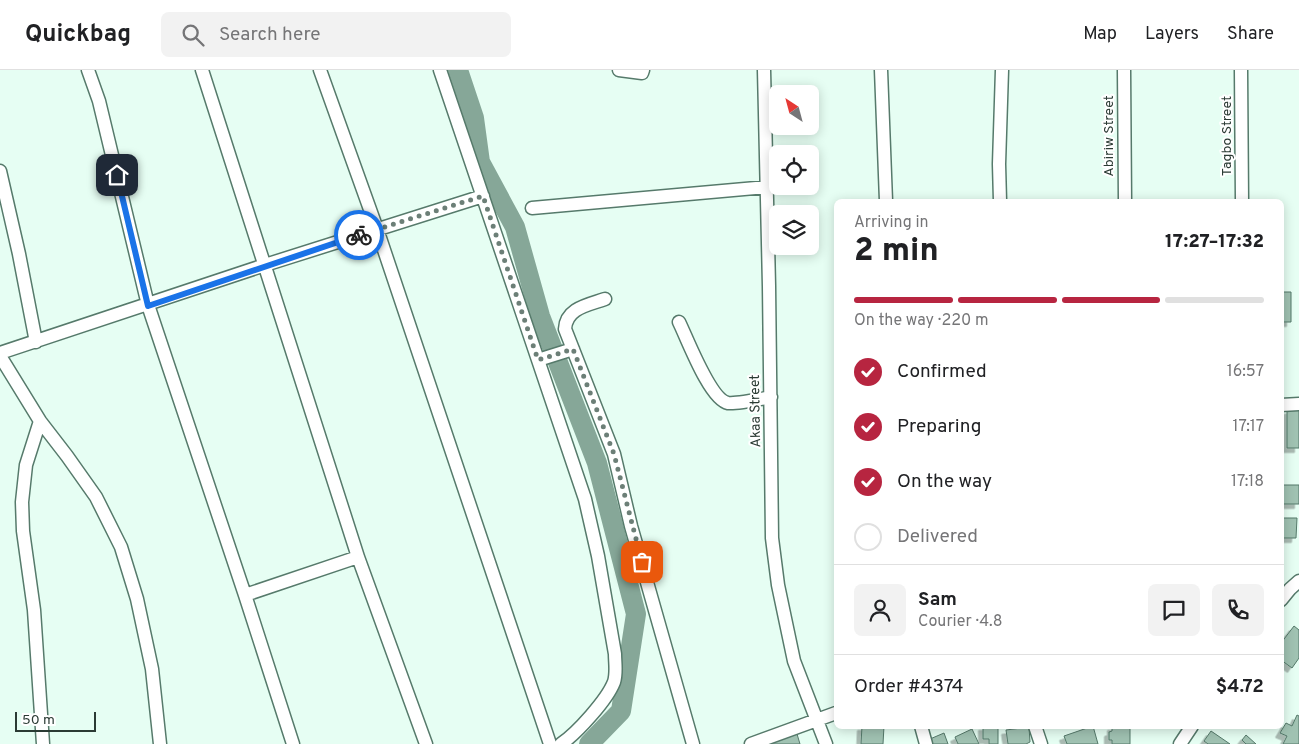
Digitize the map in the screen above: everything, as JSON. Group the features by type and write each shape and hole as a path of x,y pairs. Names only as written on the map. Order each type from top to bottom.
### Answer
{"street":[{"path":"88,70 99,101 148,306 293,744"},
{"path":"202,70 358,557 426,744"},
{"path":"320,70 377,229 550,744"},
{"path":"440,70 542,359 585,499 598,556 615,654 616,670 614,680 610,690 580,728 560,744"},
{"path":"619,70 642,73 643,70"},
{"name":"Akaa Street","path":"764,70 772,538 778,586 794,661 818,719 826,744"},
{"path":"881,70 886,199"},
{"path":"1000,199 999,164 1002,70"},
{"name":"Abiriw Street","path":"1124,70 1125,199"},
{"name":"Tagbo Street","path":"1241,70 1242,199"},
{"path":"0,171 18,245 36,342"},
{"path":"532,208 767,188"},
{"path":"160,744 152,669 138,599 120,547 96,497 40,421 0,354 148,306 265,265 483,196"},
{"path":"605,299 570,313 565,321 569,351 614,454 631,526 693,744"},
{"path":"679,322 707,382 721,399 728,403 771,397"},
{"path":"542,359 569,351"},
{"path":"1284,405 1299,404"},
{"path":"40,421 26,465 22,502 23,532 34,610 42,744"},
{"path":"245,595 358,557"},
{"path":"751,744 834,714"},
{"path":"921,729 926,744"},
{"path":"1036,729 1041,744"},
{"path":"1180,744 1187,729"}],"building":[{"path":"1284,292 1291,292 1291,322 1284,322"},
{"path":"1299,409 1299,448 1287,448 1287,410"},
{"path":"1284,485 1299,485 1299,504 1284,504"},
{"path":"1284,518 1297,518 1296,538 1284,538"},
{"path":"1294,626 1299,630 1299,658 1292,668 1284,662 1284,639"},
{"path":"1297,715 1299,716 1299,744 1283,744 1287,736 1280,733 1286,723 1292,726"},
{"path":"862,729 884,729 883,744 861,744"},
{"path":"972,729 979,744 958,744 955,737"},
{"path":"983,729 998,729 998,744 989,744 989,739 983,739"},
{"path":"1029,729 1030,742 1026,744 1008,744 1006,730"},
{"path":"1084,729 1094,729 1098,744 1067,744 1064,736"},
{"path":"1112,729 1130,729 1130,744 1112,744 1112,740 1109,740 1109,732"},
{"path":"1211,731 1230,744 1208,744 1204,741"},
{"path":"944,733 948,744 932,744 930,739"},
{"path":"797,734 800,744 764,744"},
{"path":"1246,735 1256,744 1246,744 1242,740"}],"waterway":[{"path":"458,70 474,118 480,162 515,227 540,316 597,463 636,614 621,711 589,744"}],"way so far":[{"path":"359,235 483,196 538,360 573,349 614,454 631,526 642,562"}],"route":[{"path":"117,175 148,306 265,265 359,235"}]}
